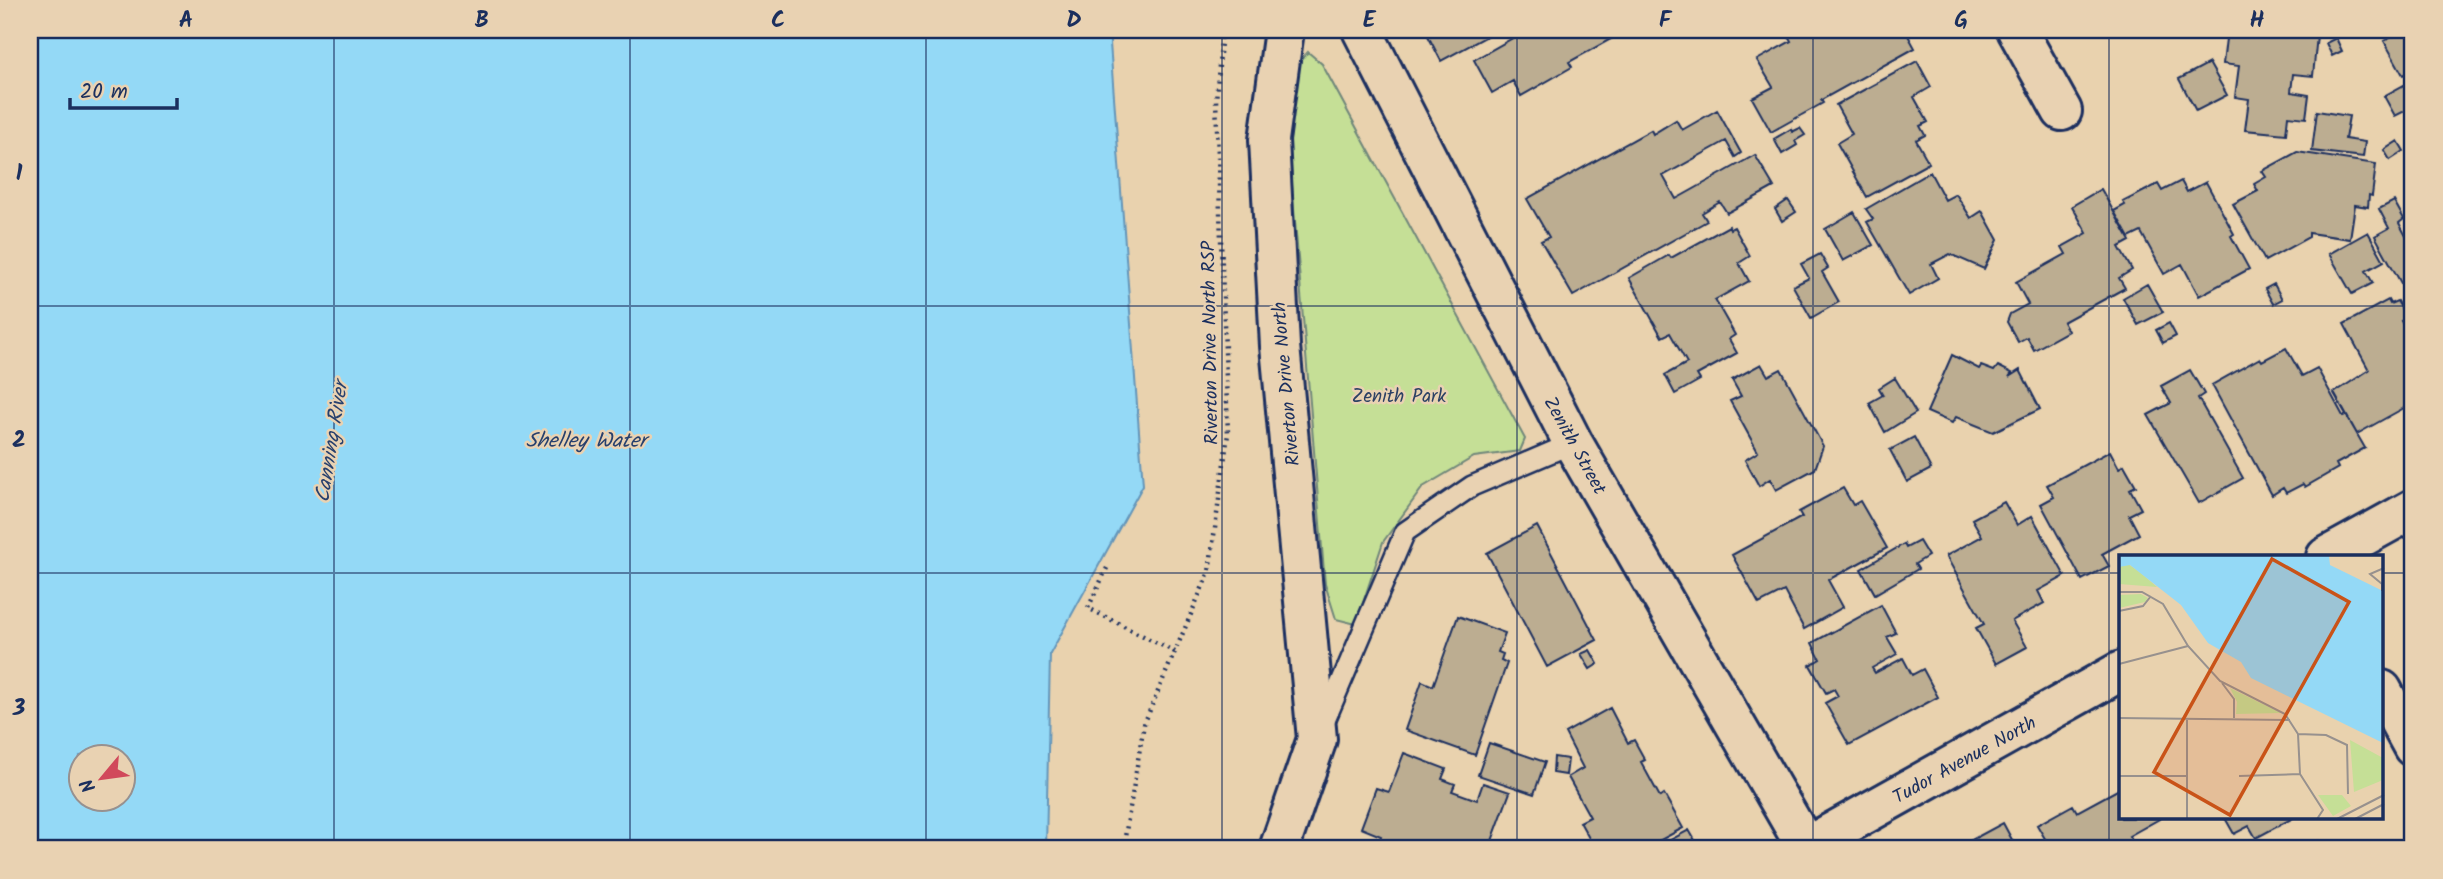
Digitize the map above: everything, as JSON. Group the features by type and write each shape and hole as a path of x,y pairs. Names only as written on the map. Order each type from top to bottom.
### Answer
{"street":[{"name":"Riverton Drive North","path":"1279,849 1317,739 1280,346 1269,140 1284,30"},
{"name":"Zenith Street","path":"1362,30 1573,443 1807,848"},
{"path":"2017,30 2062,111"},
{"path":"2330,555 2413,509"},
{"name":"Tudor Avenue North","path":"1807,848 2119,672"},
{"path":"2384,694 2413,747"}],"lane":[{"name":"Riverton Drive North","path":"1317,739 1405,532 1472,486 1573,443"}],"path":[{"name":"Riverton Drive North RSP","path":"1123,849 1144,724 1209,572 1228,434 1216,100 1222,30"},
{"path":"1107,568 1088,608 1175,652"}],"green space":[{"name":"Zenith Park","path":"1308,52 1322,64 1525,439 1520,451 1474,457 1423,487 1383,542 1356,624 1336,619 1325,584 1289,149 1297,64"}],"water":[{"name":"Shelley Water","path":"30,30 1109,30 1143,485 1050,654 1046,849 30,849"}],"building":[{"path":"1425,30 1491,30 1493,33 1441,61"},
{"path":"1527,30 1627,30 1569,62 1572,67 1521,96 1513,81 1492,93 1474,60"},
{"path":"1785,30 1905,30 1915,48 1821,100 1823,103 1771,132 1752,98 1773,87 1757,60 1791,41"},
{"path":"2227,30 2278,30 2317,35 2313,76 2293,74 2291,92 2309,95 2306,118 2288,116 2286,134 2245,130 2249,99 2235,97 2239,66 2223,64"},
{"path":"2405,30 2413,30 2413,70 2403,75 2384,41"},
{"path":"2336,38 2342,51 2332,56 2326,43"},
{"path":"1917,61 1931,87 1914,97 1928,122 1920,126 1925,135 1916,140 1929,163 1867,197 1837,143 1852,134 1836,105"},
{"path":"2209,63 2227,95 2196,111 2179,79"},
{"path":"2413,77 2413,107 2395,116 2384,96 2411,81"},
{"path":"1717,110 1741,153 1735,157 1726,141 1663,176 1676,199 1755,155 1774,187 1727,213 1720,202 1702,213 1707,221 1573,296 1541,241 1549,237 1527,199 1651,130 1653,134 1676,120 1682,130"},
{"path":"2317,111 2349,116 2345,139 2365,142 2363,157 2312,151"},
{"path":"1800,128 1805,135 1795,141 1797,145 1782,154 1774,139 1791,129 1792,132"},
{"path":"2398,141 2404,151 2390,160 2384,150"},
{"path":"2297,152 2376,164 2372,196 2369,195 2368,207 2355,205 2350,239 2309,233 2309,237 2265,261 2233,204 2258,191 2254,184 2266,177 2262,171"},
{"path":"1930,172 1945,200 1956,194 1971,218 1982,211 1998,240 1984,269 1950,254 1931,264 1938,278 1909,295 1867,222 1873,219 1866,209"},
{"path":"2181,181 2187,192 2206,182 2249,269 2199,296 2182,264 2164,274 2141,232 2129,238 2114,211 2125,205 2123,202 2158,184 2162,191"},
{"path":"2101,189 2130,241 2119,247 2132,270 2119,278 2125,288 2063,322 2068,331 2034,350 2027,337 2018,342 2007,322 2010,314 2028,304 2016,282 2066,254 2062,247 2087,233 2072,206"},
{"path":"1788,200 1796,212 1782,221 1775,209"},
{"path":"2394,201 2404,219 2399,223 2413,249 2413,305 2375,236 2389,228 2379,209"},
{"path":"1854,212 1873,245 1843,261 1825,229"},
{"path":"1729,226 1730,229 1734,227 1750,256 1739,263 1749,281 1715,300 1735,335 1729,339 1737,353 1697,375 1700,380 1675,394 1665,375 1687,363 1670,333 1662,337 1629,278"},
{"path":"2368,232 2384,261 2366,271 2373,283 2352,294 2329,254"},
{"path":"1820,254 1828,268 1822,272 1839,302 1811,318 1793,286 1809,278 1801,264"},
{"path":"2147,284 2163,312 2138,325 2123,298"},
{"path":"2274,284 2282,299 2273,304 2265,289"},
{"path":"2388,300 2390,304 2397,301 2407,318 2401,321 2405,328 2412,324 2413,326 2413,403 2357,434 2334,393 2369,370 2344,324"},
{"path":"2169,323 2176,336 2163,343 2156,330"},
{"path":"2286,348 2302,376 2317,368 2343,416 2346,415 2365,448 2336,464 2338,468 2305,487 2303,484 2286,493 2283,488 2272,495 2212,385 2260,358 2262,361"},
{"path":"1952,355 1979,369 1981,366 1994,371 1998,366 2012,373 2009,377 2020,370 2040,409 1993,432 1956,417 1952,423 1927,412"},
{"path":"1761,364 1768,376 1781,369 1823,446 1815,469 1776,490 1770,479 1759,486 1745,460 1758,452 1730,401 1741,396 1732,380"},
{"path":"2190,370 2204,394 2198,398 2243,478 2199,503 2148,415 2171,403 2161,386"},
{"path":"1895,378 1916,413 1885,432 1869,403 1883,395 1879,388"},
{"path":"1914,437 1931,469 1907,482 1890,450"},
{"path":"2110,451 2119,468 2124,465 2136,486 2130,489 2141,509 2129,515 2139,534 2102,554 2109,566 2082,580 2041,504 2054,497 2047,485"},
{"path":"1843,488 1853,505 1860,501 1887,548 1828,580 1843,607 1804,629 1784,591 1759,604 1732,555 1802,517 1799,512"},
{"path":"2004,502 2017,525 2032,516 2065,576 2038,591 2044,603 2012,621 2027,647 1996,664 1976,628 1984,624 1946,556 1982,536 1972,519"},
{"path":"1537,526 1597,640 1547,667 1487,553"},
{"path":"1919,541 1928,556 1915,564 1918,569 1875,594 1861,569 1904,544 1906,548"},
{"path":"1881,605 1896,633 1887,637 1897,654 1872,668 1875,673 1903,658 1912,675 1923,669 1938,697 1849,745 1825,703 1838,696 1834,689 1826,693 1810,665 1820,659 1812,643"},
{"path":"1458,616 1505,633 1498,652 1503,654 1501,660 1507,663 1475,755 1405,730 1422,681 1433,686"},
{"path":"1590,650 1598,664 1590,669 1581,654"},
{"path":"1610,708 1628,743 1634,740 1645,760 1641,762 1660,797 1664,794 1683,828 1644,849 1595,849 1580,822 1590,817 1568,777 1583,768 1565,733"},
{"path":"1489,743 1545,762 1534,794 1478,775"},
{"path":"1404,753 1446,769 1442,779 1455,784 1452,791 1477,800 1483,783 1510,792 1489,849 1376,849 1381,836 1361,828 1376,788 1389,792"},
{"path":"1554,757 1568,759 1566,775 1553,773"},
{"path":"2119,789 2119,820 2157,820 2129,836 2137,849 2051,849 2037,825 2073,805 2077,812"},
{"path":"2226,820 2289,820 2256,838 2249,826 2234,834"},
{"path":"2003,823 2017,849 1955,849"},
{"path":"1689,830 1700,849 1655,848"},
{"path":"2318,841 2323,849 2303,849"}],"water label":[{"name":"Canning River","path":"331,442"}]}
